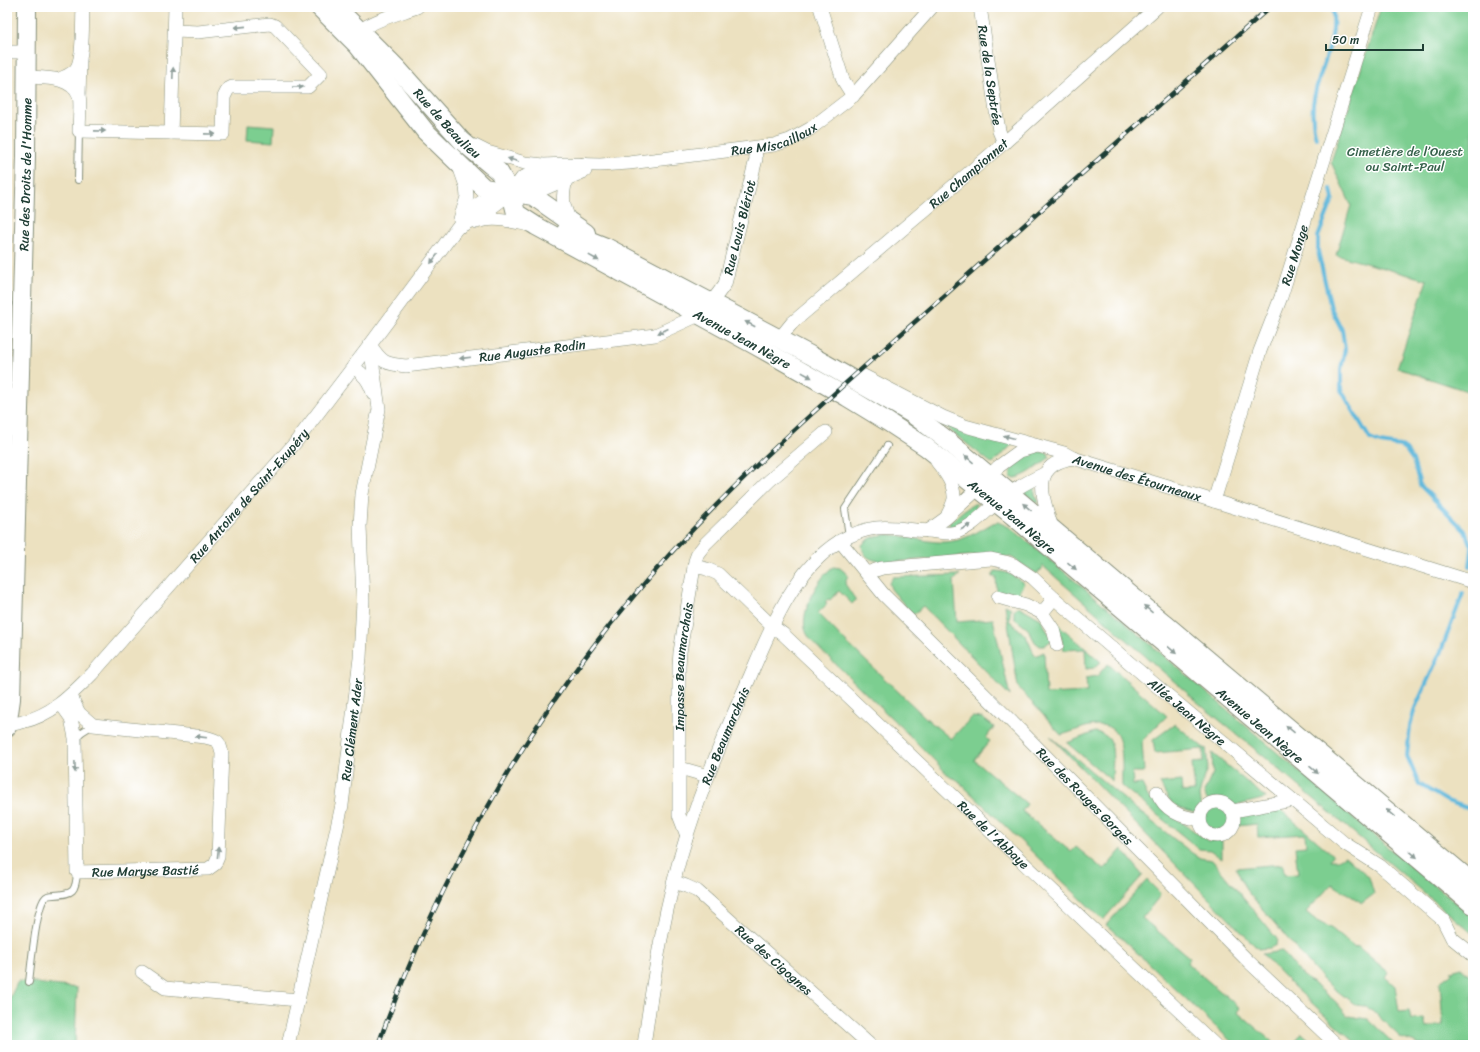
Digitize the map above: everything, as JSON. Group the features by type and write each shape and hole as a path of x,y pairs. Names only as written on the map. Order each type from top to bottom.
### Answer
{"main road":[{"name":"Rue des Droits de l'Homme","path":"7,725 11,691 26,156 27,7"},
{"name":"Rue de Beaulieu","path":"319,7 356,38 396,67 462,140 499,172 511,194"},
{"name":"Rue de Beaulieu","path":"336,7 356,38 425,131 484,188 511,194"},
{"path":"356,38 430,120 470,160 511,194"},
{"name":"Avenue Jean Nègre","path":"511,194 533,196 606,247 983,482 1473,905"},
{"name":"Avenue Jean Nègre","path":"511,194 516,213 536,226 705,309 779,339 810,355 912,414 943,437 983,482"},
{"name":"Avenue Jean Nègre","path":"511,194 527,210 575,236 606,247"},
{"name":"Avenue Jean Nègre","path":"1003,498 1052,528 1473,883"}],"street":[{"path":"83,7 80,60 79,131 223,134 224,97 228,89 232,87 308,87 321,74 274,26 270,24 198,32 175,31"},
{"path":"171,132 176,7"},
{"path":"356,38 417,7"},
{"path":"820,7 843,80 853,96"},
{"name":"Rue Miscailloux","path":"565,164 600,165 629,163 755,148 774,145 790,140 810,129 853,96 932,7"},
{"name":"Rue de la Septrée","path":"980,7 999,131 1004,143"},
{"name":"Rue Championnet","path":"779,339 792,323 1004,143 1157,7"},
{"name":"Rue Monge","path":"1214,501 1260,351 1281,297 1372,7"},
{"path":"7,52 27,52"},
{"path":"60,79 71,73 76,68 80,60"},
{"path":"27,77 60,79 73,88 79,97"},
{"path":"462,140 487,152 524,163 544,165 565,164"},
{"name":"Rue Louis Blériot","path":"705,309 725,284 756,159 755,148"},
{"name":"Rue de Beaulieu","path":"457,228 467,197 466,186 458,162"},
{"path":"511,194 522,178 532,173 565,164"},
{"path":"511,194 532,185 538,180 553,173 584,164"},
{"path":"511,194 541,190 600,165"},
{"path":"566,179 563,206 570,221"},
{"name":"Rue Antoine de Saint-Exupéry","path":"7,725 34,719 66,700 92,674 296,443 470,209 483,201 511,194"},
{"path":"457,228 487,218 502,219 536,226"},
{"name":"Rue Auguste Rodin","path":"370,345 379,359 394,365 406,366 655,335 705,309"},
{"name":"Rue Clément Ader","path":"288,1045 342,805 360,658 363,601 360,526 362,494 379,409 370,345"},
{"name":"Avenue des Étourneaux","path":"810,355 842,365 942,417 965,426 1064,453 1073,458 1473,582"},
{"path":"353,367 361,372 369,381 379,409"},
{"name":"Impasse Beaumarchais","path":"687,836 679,816 680,652 694,566 698,553 706,543 769,481 826,432"},
{"path":"928,531 946,518 998,467 1020,451 1039,446"},
{"path":"926,447 946,474 953,489 954,500 946,518"},
{"name":"Rue Beaumarchais","path":"644,1045 652,985 674,882 687,836 708,776 772,626 807,569 822,554 859,531 878,527 928,531 945,534 957,532 977,521 1020,485 1044,474 1052,465 1062,460 1073,458"},
{"path":"1044,474 1043,492 1052,528"},
{"name":"Rue des Rouges Gorges","path":"845,539 866,573 884,595 1020,730 1243,957 1337,1045"},
{"name":"Allée Jean Nègre","path":"866,573 882,568 991,560 1014,565 1033,578 1054,598 1344,843 1380,866 1443,920 1452,938 1473,955"},
{"path":"694,566 718,574 772,626"},
{"path":"998,597 1026,605 1042,613 1053,629 1057,645"},
{"path":"1042,613 1054,598"},
{"name":"Rue de l'Abbaye","path":"772,626 1215,1045"},
{"path":"66,700 93,725"},
{"name":"Rue Maryse Bastié","path":"66,700 75,738 77,872 208,869 215,864 218,857 222,754 220,745 215,739 93,725"},
{"path":"680,768 708,776"},
{"path":"1157,792 1160,801 1167,808 1180,815 1200,818"},
{"path":"1233,811 1293,800"},
{"path":"1213,802 1224,803 1230,806 1233,811 1234,823 1228,833 1223,836 1212,836 1203,829 1200,818 1203,808 1213,802"},
{"name":"Rue des Cigognes","path":"674,882 697,891 870,1045"},
{"path":"142,972 164,988 298,1000"}],"lane":[{"path":"78,180 79,131"},
{"path":"845,539 845,509 887,446"},
{"path":"75,738 93,725"},
{"path":"29,982 39,913 44,899 49,895 68,894 71,892 74,889 77,872"}],"green space":[{"name":"Cimetière de l’Ouest ou Saint-Paul","path":"1381,7 1473,7 1473,393 1397,368 1427,280 1336,255 1351,205 1331,162"},
{"path":"248,124 274,126 273,142 247,140"},
{"path":"943,420 1013,444 993,463 990,462 942,424"},
{"path":"1036,451 1048,453 1049,458 1026,474 1016,478 1011,478 1012,467 1014,464 1021,458"},
{"path":"1035,483 1035,494 1039,502 1037,503 1024,493"},
{"path":"974,504 977,504 976,508 970,515 950,527 949,523 964,510"},
{"path":"998,522 1011,528 1115,614 1391,850 1473,917 1473,934 1267,759 1202,706 1043,566 1037,574 1011,557 980,555 885,562 868,557 863,550 862,545 870,539 890,535 935,542 958,540 970,536 993,523"},
{"path":"833,567 840,568 848,575 845,584 855,601 852,604 839,591 830,600 828,599 825,602 827,604 818,613 847,643 926,718 951,739 972,717 982,718 994,727 986,738 990,741 974,760 1027,804 1022,811 1071,852 1076,847 1104,870 1122,849 1143,875 1103,920 956,779 950,777 910,736 818,648 810,638 807,634 805,626 807,608 821,579"},
{"path":"995,571 1007,573 1024,583 1019,592 1035,605 997,592 996,577 992,577"},
{"path":"960,575 954,580 957,622 993,619 1010,696 923,606 913,615 891,589 889,583 893,577"},
{"path":"1005,605 1011,608 1009,620 1026,636 1035,656 1044,652 1046,694 1087,692 1086,678 1097,676 1108,664 1167,716 1142,741 1144,772 1132,772 1133,785 1142,784 1148,797 1208,841 1222,840 1222,859 1210,850 1199,849 1122,786 1121,748 1119,739 1114,731 1108,727 1093,725 1061,735 1018,687"},
{"path":"1018,606 1041,619 1052,640 1044,646 1040,646 1035,642 1028,629 1014,618 1014,611"},
{"path":"1052,619 1101,662 1094,668 1086,669 1085,649 1064,650 1061,636"},
{"path":"1175,724 1205,749 1206,748 1208,768 1199,796 1201,808 1194,813 1172,803 1166,796 1160,783 1181,781 1182,792 1195,791 1192,763 1204,762 1203,749 1155,753 1153,740"},
{"path":"1095,732 1106,736 1111,743 1113,753 1112,781 1067,743"},
{"path":"1050,736 1132,806 1192,853 1200,858 1212,860 1277,939 1276,945 1270,948 1258,949"},
{"path":"1212,753 1266,798 1235,806 1222,799 1215,798 1207,800 1204,792 1213,773"},
{"path":"1217,806 1226,810 1230,819 1226,828 1217,832 1208,828 1204,819 1208,810"},
{"path":"1280,809 1333,855 1330,860 1338,860 1345,856 1369,877 1374,894 1362,903 1332,884 1306,912 1317,921 1332,929 1355,948 1357,946 1388,972 1385,977 1395,986 1399,1012 1409,1011 1411,1020 1424,1019 1426,1027 1443,1025 1440,982 1452,973 1451,971 1462,968 1473,978 1473,1045 1417,1045 1401,1038 1372,1010 1364,1006 1356,1005 1324,981 1246,890 1236,868 1283,864 1284,875 1298,874 1295,847 1306,846 1305,834 1258,837 1257,824 1237,826 1239,814"},
{"path":"1147,880 1160,893 1159,897 1142,918 1190,958 1187,963 1240,1008 1237,1012 1276,1045 1235,1045 1106,925"},
{"path":"1282,951 1300,973 1335,1001 1348,1016 1368,1019 1395,1045 1358,1045 1291,984 1262,954"},
{"path":"18,981 77,988 75,1045 7,1045 7,1004"},
{"path":"1302,1033 1315,1045 1292,1045"}],"waterway":[{"path":"1316,138 1313,121 1313,104 1315,92 1333,32 1332,7"},
{"path":"1331,189 1333,199 1318,237 1318,251 1331,308 1342,330 1345,349 1341,369 1341,390 1370,439 1380,443 1400,446 1406,450 1413,460 1420,485 1465,531 1472,549 1470,567"},
{"path":"1463,593 1441,651 1415,708 1410,726 1407,756 1419,784 1447,801 1473,810"}],"railway":[{"path":"378,1045 426,928 454,870 516,759 551,705 588,654 627,604 661,564 733,488 809,416 1270,7"}]}
